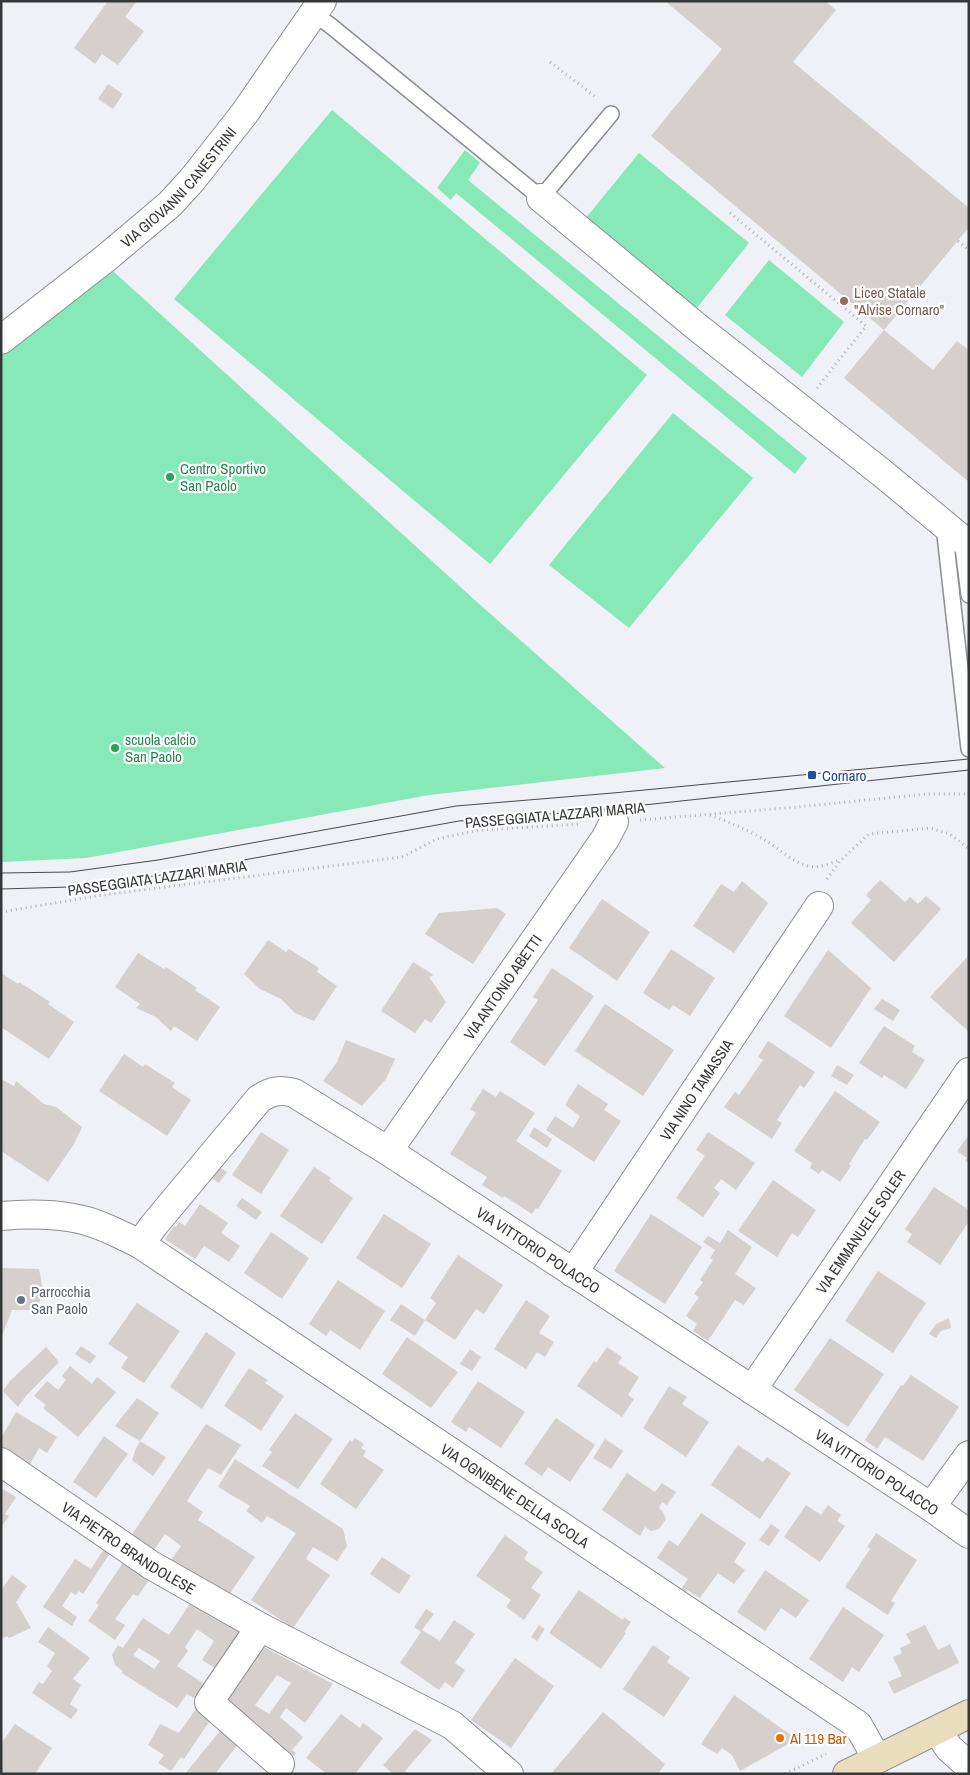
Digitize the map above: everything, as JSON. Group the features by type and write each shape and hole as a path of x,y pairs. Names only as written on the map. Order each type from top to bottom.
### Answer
{"main road":[{"path":"847,1774 969,1714"}],"street":[{"name":"VIA GIOVANNI CANESTRINI","path":"1,340 106,258 170,204 192,180 244,114 318,7"},
{"path":"541,198 697,328 882,473 958,537"},
{"name":"VIA ANTONIO ABETTI","path":"388,1151 609,830"},
{"name":"VIA NINO TAMASSIA","path":"573,1273 819,906"},
{"name":"VIA EMMANUELE SOLER","path":"752,1390 969,1072"},
{"name":"VIA VITTORIO POLACCO","path":"140,1244 154,1224 260,1100 269,1093 279,1090 294,1093 388,1151 931,1507 969,1534"},
{"name":"VIA OGNIBENE DELLA SCOLA","path":"1,1216 47,1214 76,1218 100,1225 140,1244 858,1725 877,1760"},
{"path":"931,1507 969,1455"},
{"name":"VIA PIETRO BRANDOLESE","path":"1,1462 151,1565 260,1627 452,1725 508,1774"},
{"path":"260,1627 209,1702 280,1764"},
{"path":"937,1730 950,1748 969,1766"}],"lane":[{"path":"318,7 332,26 541,198 611,114"},
{"path":"958,537 969,595"},
{"path":"958,537 969,749"}],"path":[{"path":"550,62 600,101"},
{"path":"730,214 866,326 800,409"},
{"path":"958,241 969,250"},
{"name":"PASSEGGIATA LAZZARI MARIA","path":"1,912 104,895 402,857 437,839 479,830 609,830 707,814 926,794 969,794"},
{"path":"707,814 742,828 765,840 790,858 805,864 819,867 841,860"},
{"path":"819,906 822,887 841,860 869,834 930,828 950,834 969,849"}],"green space":[{"path":"332,110 647,375 490,564 174,299"},
{"path":"465,150 480,163 468,180 807,458 795,474 456,193 451,200 437,188"},
{"path":"639,153 749,243 696,309 585,219"},
{"path":"769,260 844,322 802,377 725,315"},
{"name":"Centro Sportivo San Paolo","path":"113,271 477,602 665,768 429,795 86,858 1,862 1,352"},
{"path":"673,413 753,478 629,628 549,565"}],"building":[{"path":"108,1 137,1 125,17 144,31 118,65 102,54 95,64 74,48"},
{"path":"665,1 825,1 836,10 793,62 969,208 969,227 884,330 651,136 722,49"},
{"path":"108,84 123,94 113,109 98,99"},
{"path":"884,330 933,370 957,341 969,350 969,482 844,378"},
{"path":"880,880 905,902 910,897 918,904 926,896 941,909 894,962 851,923 871,900 866,895"},
{"path":"742,881 768,903 734,953 693,926 721,884 734,892"},
{"path":"602,899 650,932 617,981 569,948"},
{"path":"497,908 506,914 473,964 425,934 439,913"},
{"path":"268,940 286,952 289,949 319,968 317,972 337,986 314,1021 295,1013 281,999 260,989 244,974"},
{"path":"671,949 715,978 690,1016 673,1005 669,1010 643,993"},
{"path":"828,950 871,988 831,1048 784,1016"},
{"path":"138,953 164,969 166,967 197,988 195,990 220,1007 197,1041 174,1026 171,1031 156,1017 136,1008 140,1004 115,987"},
{"path":"969,955 969,1032 930,997"},
{"path":"413,962 434,975 429,977 446,1002 431,1023 425,1019 415,1033 381,1011"},
{"path":"552,968 594,996 545,1066 510,1042 538,1000 533,997"},
{"path":"1,973 50,1002 48,1004 74,1022 49,1059 1,1027"},
{"path":"882,999 900,1010 893,1021 874,1009"},
{"path":"605,1004 674,1050 643,1096 575,1051"},
{"path":"884,1026 915,1046 912,1052 925,1060 906,1089 884,1075 882,1078 859,1063"},
{"path":"346,1040 395,1059 386,1079 362,1106 323,1081 337,1062"},
{"path":"768,1041 815,1072 804,1088 800,1085 777,1120 782,1123 772,1139 724,1107 735,1092 739,1095 763,1060 758,1057"},
{"path":"124,1054 143,1067 145,1064 175,1083 172,1087 191,1100 167,1136 99,1091"},
{"path":"837,1065 854,1075 847,1085 831,1076"},
{"path":"1,1079 14,1086 16,1081 44,1104 56,1107 82,1127 74,1144 48,1182 1,1151"},
{"path":"578,1084 608,1104 604,1110 621,1121 594,1162 546,1130 555,1116 573,1128 580,1116 565,1105"},
{"path":"483,1089 496,1097 500,1091 535,1113 516,1141 562,1171 538,1209 536,1208 532,1214 504,1196 503,1198 482,1185 487,1177 450,1154 476,1113 470,1109"},
{"path":"835,1091 880,1122 867,1140 865,1139 840,1182 822,1170 819,1174 810,1168 812,1163 794,1151"},
{"path":"534,1127 552,1139 547,1148 529,1136"},
{"path":"261,1132 289,1150 261,1194 232,1175"},
{"path":"708,1132 755,1163 736,1190 721,1179 714,1188 720,1193 703,1217 676,1198 705,1156 696,1150"},
{"path":"969,1135 969,1163 965,1161 967,1158 957,1151"},
{"path":"216,1165 227,1172 219,1183 207,1175"},
{"path":"314,1167 331,1178 329,1181 353,1198 322,1244 280,1216"},
{"path":"773,1180 816,1210 798,1237 792,1233 777,1257 738,1231"},
{"path":"934,1187 969,1210 969,1221 940,1265 907,1242 912,1234 905,1229"},
{"path":"242,1198 262,1212 256,1220 236,1206"},
{"path":"200,1204 228,1223 221,1233 240,1246 229,1262 204,1246 195,1259 165,1239 179,1222 185,1226"},
{"path":"384,1214 431,1244 402,1288 356,1258"},
{"path":"651,1214 702,1247 665,1304 614,1271"},
{"path":"728,1230 752,1247 735,1274 756,1288 744,1305 735,1300 708,1341 693,1331 697,1324 686,1316 699,1297 694,1294 703,1282 700,1280 713,1260 710,1258 715,1250 703,1242 708,1236 720,1243"},
{"path":"271,1232 309,1258 282,1299 244,1273"},
{"path":"458,1255 503,1285 484,1314 476,1309 455,1340 425,1320 436,1303 430,1298"},
{"name":"Parrocchia San Paolo","path":"1,1268 39,1269 43,1290 37,1310 12,1310 1,1338"},
{"path":"878,1271 926,1303 893,1353 845,1321"},
{"path":"338,1280 385,1311 360,1350 330,1330 326,1336 309,1324"},
{"path":"526,1300 550,1316 539,1333 554,1342 545,1357 537,1352 526,1369 494,1349"},
{"path":"137,1303 180,1331 144,1383 121,1368 128,1357 108,1344"},
{"path":"401,1304 425,1320 415,1336 390,1320"},
{"path":"949,1318 951,1328 941,1331 936,1338 929,1334 936,1324"},
{"path":"206,1332 236,1353 202,1409 170,1387"},
{"path":"407,1337 458,1372 431,1408 382,1374"},
{"path":"830,1338 884,1374 848,1427 794,1390"},
{"path":"81,1346 96,1356 90,1364 75,1354"},
{"path":"46,1347 59,1362 18,1407 3,1391 10,1381"},
{"path":"607,1347 622,1357 618,1363 639,1377 628,1395 634,1399 622,1417 577,1386 594,1361 596,1363"},
{"path":"470,1349 481,1357 472,1371 460,1364"},
{"path":"70,1366 92,1384 97,1377 116,1392 78,1437 43,1408 46,1405 34,1396 47,1381 58,1390 66,1380 62,1376"},
{"path":"249,1368 268,1380 265,1383 284,1396 261,1431 224,1406"},
{"path":"911,1375 959,1407 923,1461 885,1437 877,1449 865,1440 901,1385 903,1386"},
{"path":"478,1381 525,1412 501,1448 469,1427 466,1432 451,1422"},
{"path":"669,1386 687,1397 682,1404 709,1422 686,1457 643,1428"},
{"path":"137,1398 159,1413 140,1441 115,1426"},
{"path":"16,1412 57,1437 47,1453 39,1448 27,1470 1,1455 1,1438"},
{"path":"295,1413 333,1439 298,1489 262,1466 272,1452 269,1450"},
{"path":"556,1418 595,1445 570,1482 548,1467 542,1476 524,1464"},
{"path":"206,1424 241,1445 221,1475 208,1468 187,1501 203,1512 198,1520 255,1557 226,1599 169,1563 181,1546 165,1534 151,1554 129,1539"},
{"path":"104,1436 128,1454 96,1498 73,1482"},
{"path":"355,1438 364,1444 361,1448 366,1451 363,1456 384,1470 356,1509 320,1484 350,1440 352,1442"},
{"path":"605,1439 623,1451 611,1469 593,1458"},
{"path":"140,1441 166,1457 153,1476 132,1460"},
{"path":"738,1445 763,1462 767,1457 791,1473 760,1519 711,1485"},
{"path":"235,1459 343,1529 347,1546 337,1561 313,1547 306,1559 330,1575 293,1628 251,1600 296,1533 267,1516 262,1523 246,1511 250,1506 218,1487"},
{"path":"627,1473 655,1492 662,1483 676,1492 667,1505 662,1502 659,1508 666,1519 659,1529 651,1531 645,1527 640,1536 602,1510"},
{"path":"1,1488 16,1497 5,1514 9,1516 1,1527"},
{"path":"806,1505 821,1515 828,1505 841,1515 837,1521 845,1526 820,1562 784,1537"},
{"path":"701,1513 746,1543 734,1562 745,1570 734,1584 718,1573 700,1598 687,1590 682,1598 677,1595 688,1579 657,1558 669,1540 678,1546"},
{"path":"771,1524 780,1530 769,1546 759,1540"},
{"path":"876,1533 917,1560 891,1601 895,1603 888,1615 845,1587 870,1549 867,1547"},
{"path":"505,1535 528,1552 524,1559 543,1572 531,1588 541,1595 524,1620 506,1607 511,1600 476,1576"},
{"path":"104,1549 110,1553 83,1594 79,1591 76,1595 71,1592 62,1606 77,1617 72,1626 43,1607 75,1559 91,1569"},
{"path":"382,1557 411,1576 399,1594 370,1574"},
{"path":"124,1561 151,1577 138,1596 133,1594 115,1619 125,1625 115,1640 88,1621 99,1605 96,1603"},
{"path":"765,1570 809,1600 796,1618 781,1608 765,1631 737,1612"},
{"path":"12,1575 27,1586 16,1602 31,1628 9,1638 7,1636 3,1638 1,1637 1,1590"},
{"path":"579,1590 623,1620 624,1617 631,1622 624,1632 626,1633 601,1669 549,1633"},
{"path":"191,1602 241,1633 218,1670 202,1660 214,1641 197,1629 185,1647 188,1651 177,1666 209,1687 199,1701 187,1694 177,1708 122,1673 123,1671 115,1665 112,1655 118,1645 123,1648 143,1618 169,1635","holes":["139,1648 160,1661 154,1669 133,1655"]},
{"path":"843,1607 884,1635 859,1672 852,1667 843,1682 809,1659"},
{"path":"426,1609 434,1614 422,1630 440,1641 454,1620 475,1634 455,1663 465,1670 453,1688 445,1682 439,1690 400,1663 421,1632 414,1627"},
{"path":"539,1625 545,1629 537,1641 531,1637"},
{"path":"925,1625 938,1650 950,1644 959,1663 894,1694 888,1682 902,1676 893,1657 902,1653 900,1648 911,1643 906,1634"},
{"path":"48,1627 90,1658 73,1679 81,1685 70,1704 78,1710 71,1719 32,1693 39,1682 43,1684 52,1671 47,1666 55,1653 38,1642"},
{"path":"253,1641 333,1684 305,1723 286,1708 280,1717 303,1737 292,1750 296,1753 288,1762 218,1701","holes":["277,1675 291,1683 269,1714 255,1705"]},
{"path":"653,1645 670,1657 667,1662 690,1678 664,1717 623,1689"},
{"path":"515,1658 554,1686 511,1748 471,1720"},
{"path":"734,1695 791,1735 790,1743 740,1771 732,1755 722,1748 717,1754 701,1744"},
{"path":"198,1706 213,1716 184,1759 181,1757 171,1771 158,1763 164,1755 148,1745 160,1724 179,1733"},
{"path":"603,1712 665,1764 658,1774 551,1774"},
{"path":"341,1714 360,1728 363,1723 383,1738 355,1774 327,1774 306,1758"},
{"path":"15,1724 52,1748 35,1774 1,1774 1,1744"},
{"path":"223,1727 242,1739 215,1774 185,1774"},
{"path":"415,1729 432,1740 405,1771 408,1774 393,1774 383,1765"}],"tram line":[{"path":"1,873 70,872 158,860 456,806 969,759"},
{"path":"1,889 71,887 161,875 459,821 588,811 969,770"}],"place":[{"name":"Liceo Statale \"Alvise Cornaro\"","path":"844,301"},
{"name":"Centro Sportivo San Paolo","path":"170,477"},
{"name":"scuola calcio San Paolo","path":"115,748"},
{"name":"Cornaro","path":"812,775"},
{"name":"Parrocchia San Paolo","path":"21,1300"},
{"name":"Al 119 Bar","path":"780,1738"}]}
